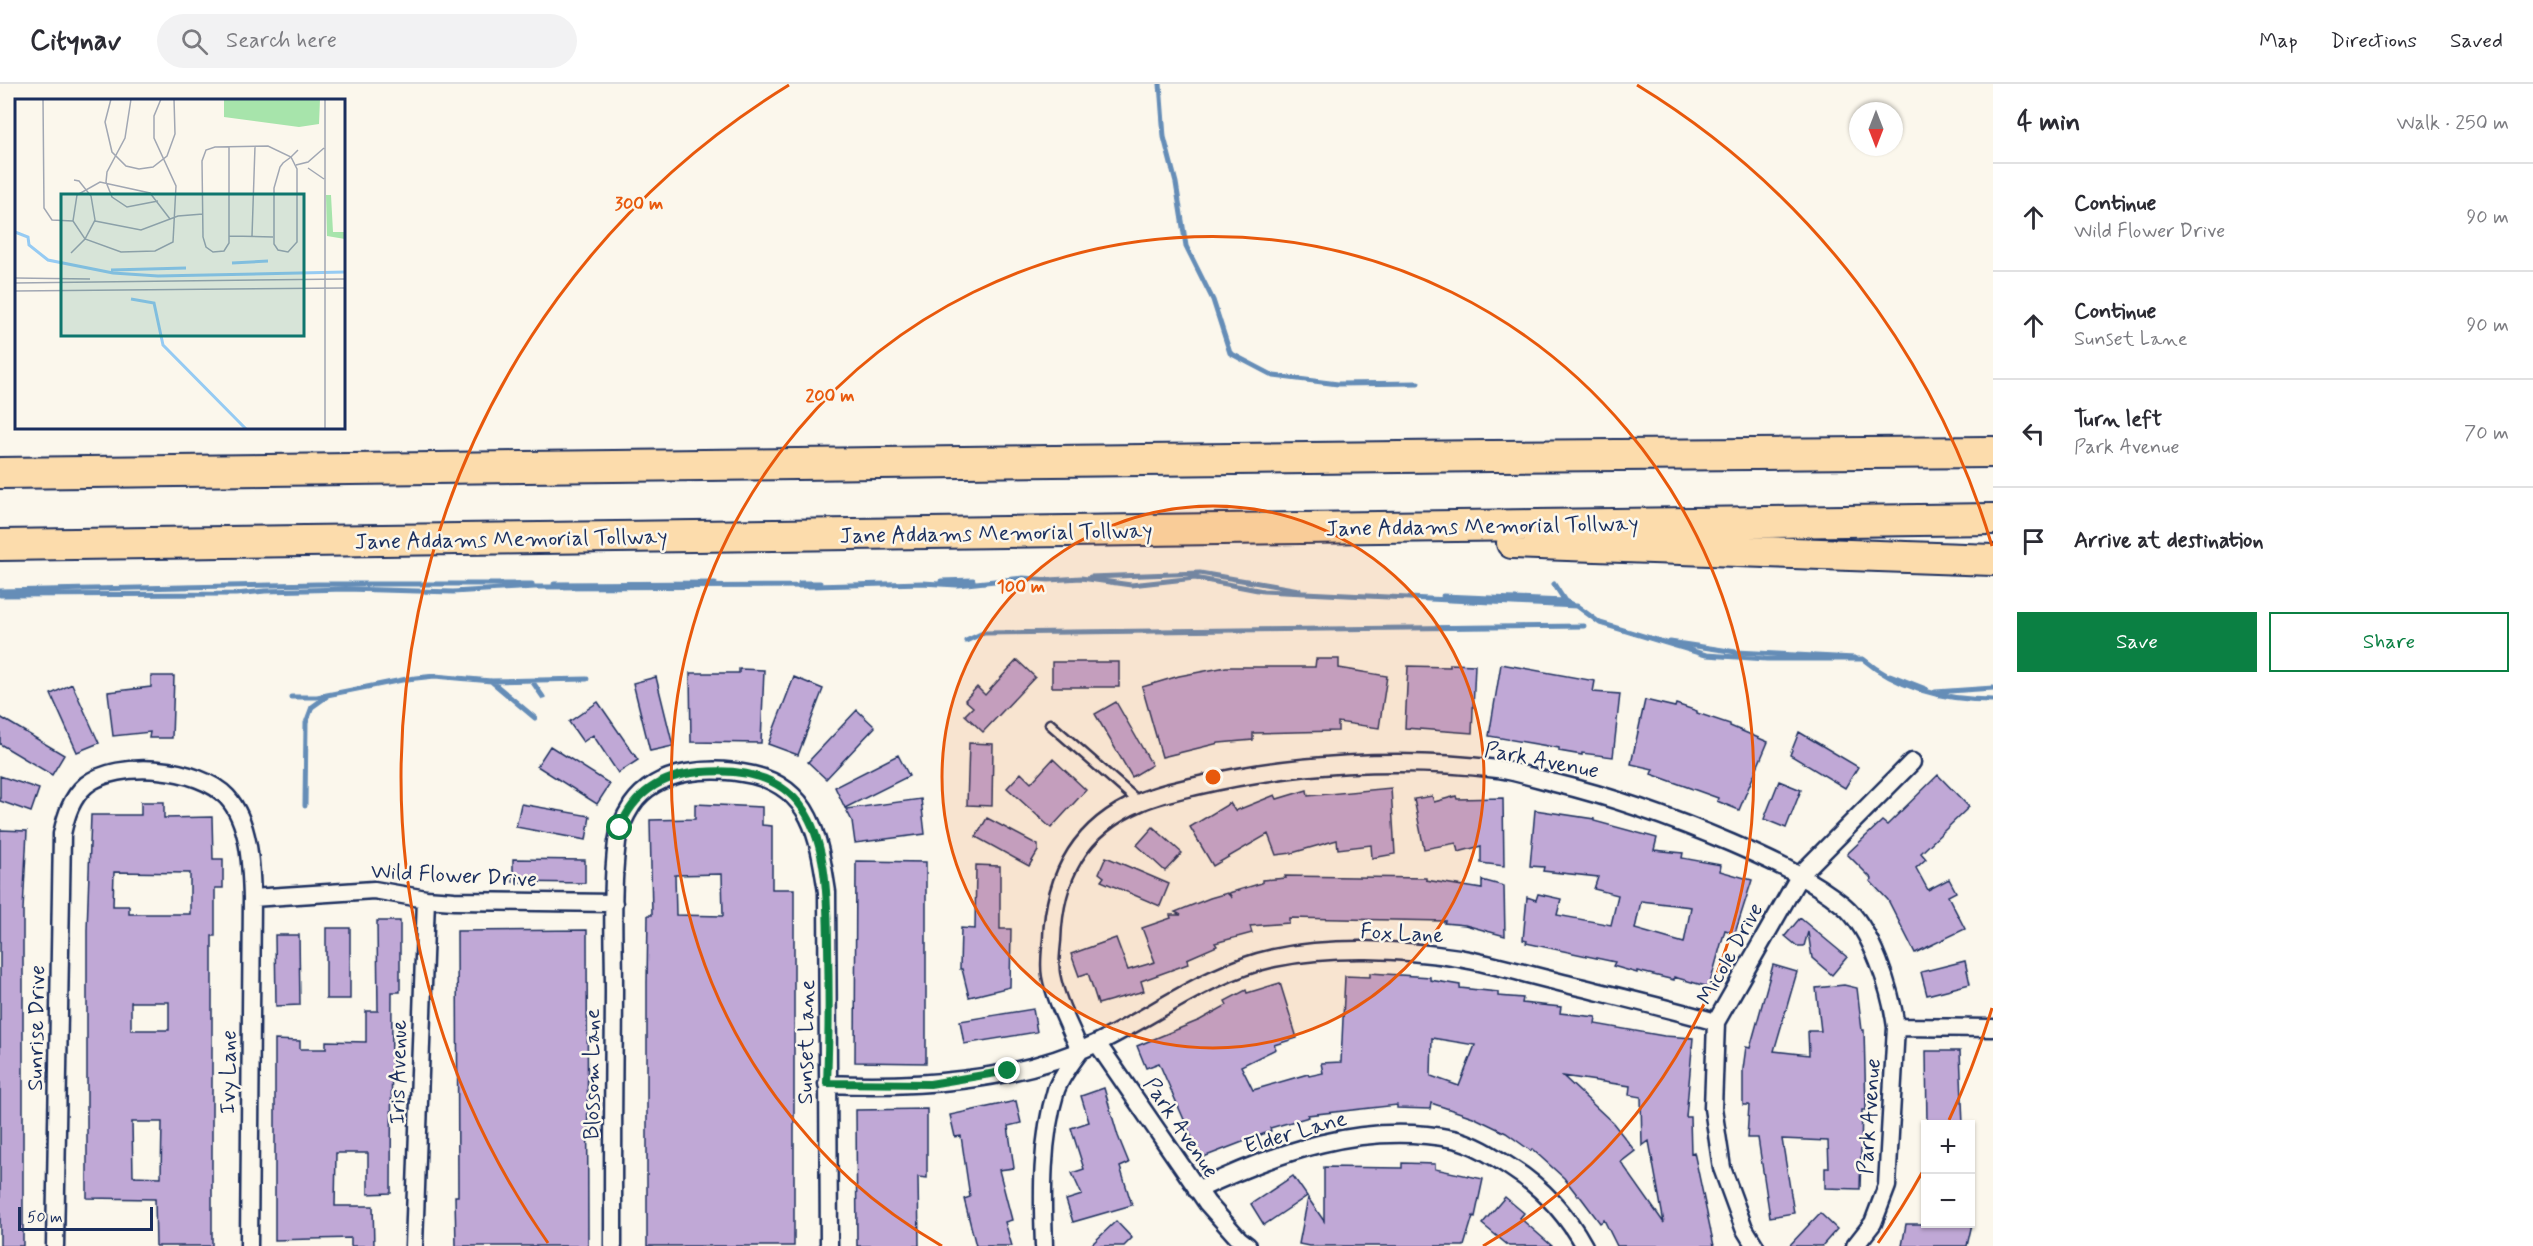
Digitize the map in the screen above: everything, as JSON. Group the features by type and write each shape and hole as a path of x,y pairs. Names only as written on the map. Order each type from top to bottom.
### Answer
{"highway":[{"path":"0,473 1491,456 1993,453"},
{"name":"Jane Addams Memorial Tollway","path":"0,545 1993,519"},
{"path":"1230,528 1432,540 1993,560"}],"street":[{"name":"Micole Drive","path":"1755,1246 1744,1228 1722,1168 1713,1108 1716,1022 1800,875 1912,762"},
{"name":"Park Avenue","path":"1080,1051 1056,998 1050,971 1053,914 1059,886 1073,856 1084,842 1110,820 1139,802 1223,779 1292,769 1358,764 1425,765 1500,770 1602,794 1664,814 1800,875 1845,907 1862,929 1893,1005 1896,1027 1887,1186 1873,1223 1856,1246"},
{"name":"Sunrise Drive","path":"55,1246 60,850 68,811 77,794 87,785 112,773 162,771 198,778 215,786 228,798 237,813 246,839 252,898"},
{"name":"Sunset Lane","path":"614,903 617,842 624,819 634,802 644,792 671,777 686,773 716,771 745,773 773,782 785,789 806,811 818,838 828,892 829,1246"},
{"name":"Wild Flower Drive","path":"252,898 374,890 426,900 614,903"},
{"name":"Ivy Lane","path":"249,1246 252,898"},
{"name":"Iris Avenue","path":"414,1246 426,900"},
{"name":"Blossom Lane","path":"613,1246 614,903"},
{"name":"Fox Lane","path":"1097,1043 1168,1003 1230,972 1274,958 1334,951 1399,951 1460,958 1716,1022"},
{"path":"1896,1027 1993,1028"},
{"name":"Park Avenue","path":"1097,1043 1197,1190 1239,1239 1248,1246"},
{"path":"827,1083 930,1084 1026,1067 1080,1051 1097,1043"},
{"path":"1044,1246 1043,1177 1048,1126 1057,1088 1080,1051"},
{"name":"Elder Lane","path":"1197,1190 1279,1154 1325,1141 1367,1134 1454,1139 1489,1154 1521,1174 1553,1201 1573,1225 1584,1246"}],"lane":[{"path":"1050,724 1139,802"}],"building":[{"path":"1316,659 1339,659 1339,668 1387,676 1379,728 1338,722 1338,731 1253,733 1253,740 1219,743 1162,757 1142,687 1179,676 1226,667 1315,667"},
{"path":"1017,660 1035,677 983,732 965,715 973,707 965,700 977,687 985,695"},
{"path":"1052,662 1119,662 1119,687 1052,687"},
{"path":"1450,664 1475,665 1472,733 1405,728 1408,666 1450,667"},
{"path":"1501,664 1595,681 1593,692 1620,694 1613,757 1582,753 1582,755 1559,751 1559,748 1489,736"},
{"path":"739,669 764,670 761,743 691,742 690,673 739,673"},
{"path":"151,676 174,676 172,738 149,738 150,732 113,736 108,692 151,687"},
{"path":"656,677 673,746 650,751 633,683"},
{"path":"794,677 823,689 798,755 768,744"},
{"path":"72,684 99,743 77,752 51,694"},
{"path":"1645,700 1675,707 1676,704 1697,711 1697,713 1730,724 1730,726 1768,742 1739,810 1717,801 1718,798 1651,774 1653,769 1631,764"},
{"path":"598,702 638,760 618,773 593,735 583,742 569,722"},
{"path":"1116,702 1152,765 1132,777 1095,714"},
{"path":"857,710 875,727 826,779 808,762"},
{"path":"0,717 64,755 52,775 0,744"},
{"path":"1799,732 1858,767 1845,788 1790,755"},
{"path":"969,743 993,744 992,806 967,805"},
{"path":"550,746 610,784 597,804 537,766"},
{"path":"898,755 909,776 845,808 835,787"},
{"path":"1053,759 1086,790 1051,828 1007,788 1021,773 1031,783"},
{"path":"1938,775 1969,807 1921,853 1926,859 1916,868 1928,890 1949,879 1956,892 1948,896 1965,929 1915,953 1888,900 1870,881 1872,879 1847,854 1882,821 1887,825"},
{"path":"0,776 39,789 31,812 0,801"},
{"path":"1779,781 1801,790 1786,828 1764,819"},
{"path":"1391,788 1395,854 1372,858 1371,845 1338,849 1337,840 1292,853 1276,855 1268,834 1213,866 1190,827 1230,803 1235,811 1275,795 1277,799 1307,790 1308,796"},
{"path":"1432,796 1434,802 1456,796 1457,799 1503,798 1504,866 1481,863 1481,846 1458,852 1456,843 1424,849 1414,799"},
{"path":"921,799 925,834 855,843 852,821 846,809"},
{"path":"141,802 164,802 164,818 212,817 213,859 223,859 223,888 215,888 215,936 212,936 212,1246 156,1246 155,1199 87,1198 87,930 91,815 141,815","holes":["114,872 190,873 190,914 129,914 129,906 113,906","131,1002 169,1002 169,1030 131,1030","132,1122 162,1122 161,1177 133,1176"]},
{"path":"521,804 590,816 586,840 516,827"},
{"path":"695,804 762,807 762,825 772,826 772,889 794,889 794,1246 647,1246 648,915 652,915 650,820 695,819","holes":["722,874 723,916 676,915 675,875"]},
{"path":"1535,810 1594,819 1594,821 1657,838 1654,850 1683,853 1682,858 1721,865 1720,871 1752,880 1735,933 1725,930 1709,987 1674,977 1674,980 1637,971 1637,973 1613,966 1615,962 1526,943 1527,941 1523,940 1527,897 1536,900 1538,894 1561,899 1557,915 1611,925 1618,895 1594,889 1598,877 1543,871 1544,867 1530,866","holes":["1641,901 1691,907 1684,943 1635,929"]},
{"path":"987,818 1038,845 1038,851 1029,866 976,837"},
{"path":"1153,827 1182,853 1165,871 1137,845"},
{"path":"0,830 27,831 23,910 23,1246 0,1246"},
{"path":"1106,857 1169,884 1160,906 1101,881 1104,877 1099,873"},
{"path":"513,859 585,860 585,883 513,882"},
{"path":"856,861 926,862 926,1063 855,1062"},
{"path":"976,865 1000,866 1000,929 1011,929 1010,987 969,997 962,969 960,969 961,928 975,929"},
{"path":"1285,876 1426,878 1426,880 1482,889 1482,880 1504,886 1505,936 1465,925 1444,923 1445,921 1289,918 1289,923 1250,926 1252,933 1215,943 1217,946 1187,959 1188,964 1141,981 1144,991 1098,1004 1088,973 1079,976 1071,954 1116,938 1128,970 1155,962 1142,928 1171,918 1170,915 1181,915 1175,912 1210,898 1227,893 1232,898 1229,893 1262,883 1262,880 1286,878"},
{"path":"1800,918 1847,957 1832,975 1812,958 1808,932 1804,946 1797,946 1785,936"},
{"path":"377,921 400,921 400,992 392,992 391,1193 368,1194 368,1153 336,1153 335,1206 373,1206 374,1246 351,1246 351,1238 275,1240 275,1040 300,1041 300,1049 326,1049 326,1041 366,1042 366,1011 378,1011"},
{"path":"326,928 350,928 350,999 326,999"},
{"path":"587,930 588,1246 456,1246 455,1196 458,1196 457,931"},
{"path":"275,935 299,935 300,1005 276,1006"},
{"path":"1965,961 1970,984 1927,995 1921,972"},
{"path":"1773,965 1797,972 1774,1051 1809,1055 1808,1031 1821,1031 1816,988 1844,985 1857,988 1862,1030 1864,1030 1866,1110 1862,1110 1860,1189 1825,1188 1825,1168 1829,1168 1828,1141 1782,1139 1794,1213 1770,1217 1758,1138 1747,1138 1749,1105 1743,1105 1743,1069 1746,1047 1750,1048"},
{"path":"1370,973 1430,977 1430,980 1460,985 1460,988 1498,992 1498,996 1523,998 1522,1003 1561,1007 1560,1013 1596,1017 1595,1024 1664,1036 1693,1038 1686,1117 1690,1117 1691,1153 1694,1152 1714,1246 1617,1246 1604,1220 1600,1223 1564,1178 1532,1149 1531,1151 1506,1133 1473,1117 1431,1103 1430,1109 1397,1108 1397,1105 1308,1115 1309,1117 1270,1128 1271,1131 1201,1158 1159,1063 1146,1068 1137,1046 1200,1020 1227,1005 1225,1001 1246,990 1247,993 1280,983 1297,1038 1274,1045 1276,1049 1241,1066 1253,1090 1308,1074 1309,1076 1323,1073 1321,1063 1341,1062 1345,976 1370,977","holes":["1432,1038 1475,1045 1459,1086 1431,1076","1563,1076 1630,1086 1629,1095 1641,1097 1642,1146 1649,1141 1664,1223 1621,1162 1635,1151 1613,1123"]},
{"path":"1033,1009 1037,1032 964,1044 960,1021"},
{"path":"1926,1051 1960,1051 1963,1120 1927,1120"},
{"path":"1104,1088 1118,1136 1129,1163 1120,1167 1132,1205 1073,1222 1066,1200 1082,1195 1072,1173 1084,1169 1071,1128 1089,1122 1081,1096"},
{"path":"1016,1101 1021,1123 1008,1126 1014,1168 999,1170 1012,1220 1005,1222 1012,1246 976,1246 964,1199 970,1197 961,1136 955,1137 950,1115"},
{"path":"927,1109 927,1178 918,1177 919,1246 857,1246 856,1110"},
{"path":"1402,1163 1435,1164 1435,1169 1483,1179 1475,1217 1473,1216 1464,1246 1309,1246 1299,1244 1308,1198 1324,1221 1324,1167 1402,1168"},
{"path":"1293,1176 1307,1196 1264,1225 1251,1204"},
{"path":"1505,1197 1524,1213 1520,1218 1552,1246 1509,1246 1482,1224"},
{"path":"1820,1213 1837,1229 1822,1246 1789,1246"},
{"path":"1116,1221 1132,1238 1124,1246 1090,1246"},
{"path":"1906,1224 1921,1224 1921,1228 1971,1228 1967,1246 1902,1246"}],"waterway":[{"path":"1160,84 1164,137 1176,183 1186,246 1213,300 1230,353 1274,376 1338,384 1418,383"},
{"path":"1090,577 1200,573 1299,590"},
{"path":"0,595 236,594 346,589 453,592 535,587 814,586 922,583 957,585 1023,578 1049,580 1081,578 1131,585 1195,578 1263,591 1577,606 1600,623 1706,655 1767,659 1863,659 1877,670 1908,686 1958,698 1993,700"},
{"path":"941,581 973,580"},
{"path":"554,584 715,583"},
{"path":"800,583 820,583"},
{"path":"0,591 317,584 532,584"},
{"path":"1554,584 1565,601"},
{"path":"1443,596 1565,601 1573,605"},
{"path":"966,641 983,633 1584,626"},
{"path":"1670,642 1736,652 1855,658"},
{"path":"1890,675 1926,689"},
{"path":"291,697 317,697 407,679 435,676 491,681 587,679"},
{"path":"491,681 535,718"},
{"path":"532,681 543,697"},
{"path":"1935,692 1993,688"},
{"path":"305,806 306,723 312,707 326,697"}],"route":[{"path":"620,828 634,802 644,792 657,783 686,773 716,771 745,773 773,782 785,789 806,811 813,824 818,838 828,892 827,1083 930,1084 1008,1071"}]}
